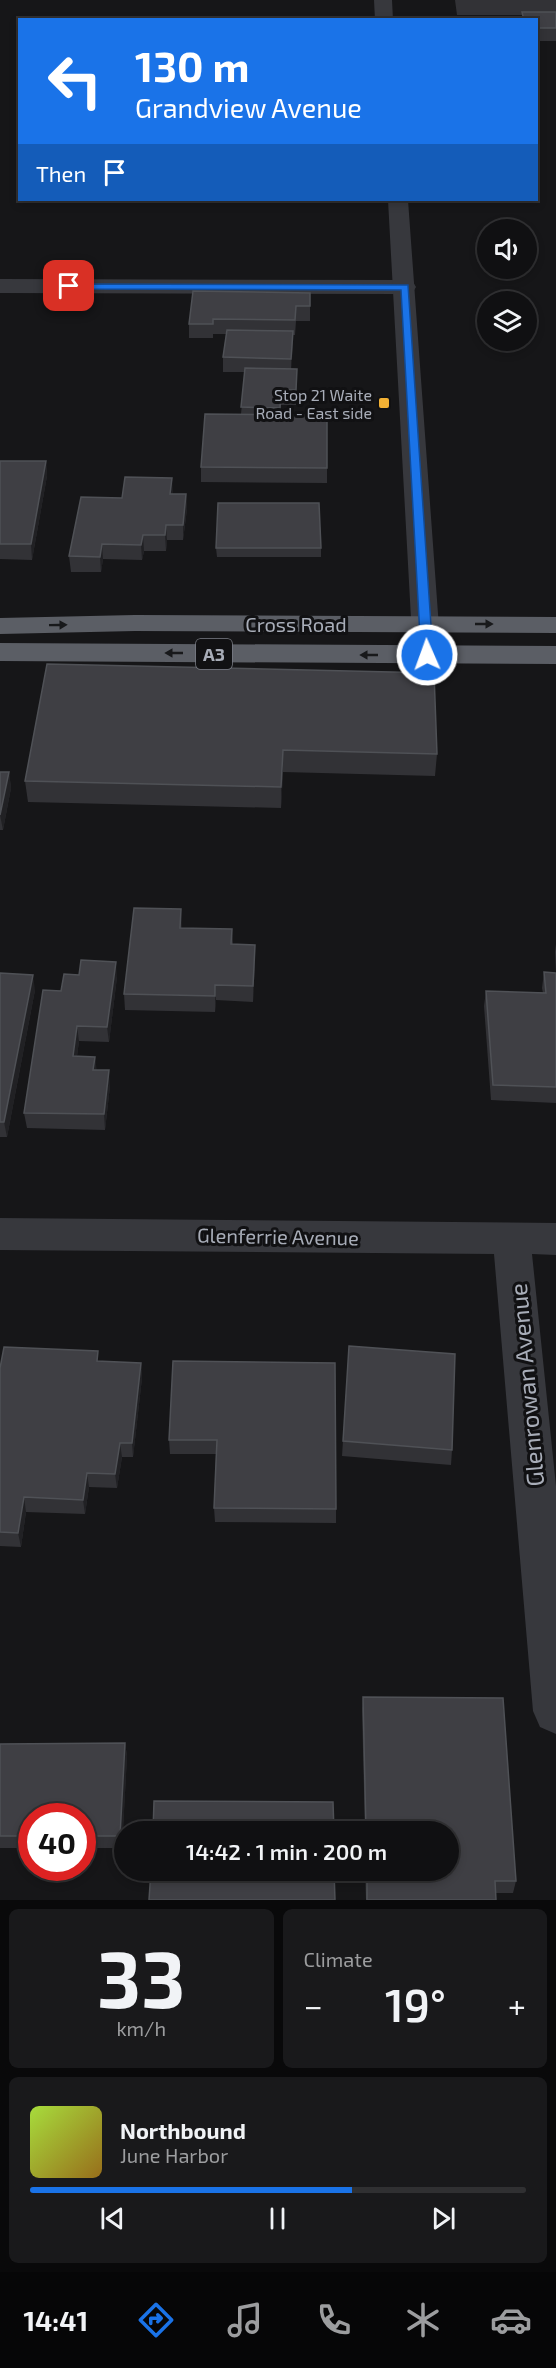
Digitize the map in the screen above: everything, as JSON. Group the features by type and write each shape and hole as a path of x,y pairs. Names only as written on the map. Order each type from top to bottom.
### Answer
{"highway":[{"name":"Cross Road","path":"0,626 135,623 556,625"},
{"name":"Cross Road","path":"0,652 556,655"}],"street":[{"path":"383,0 384,18"},
{"path":"398,201 427,655"},
{"path":"0,286 405,287"},
{"name":"Glenferrie Avenue","path":"0,1234 556,1239"},
{"name":"Glenrowan Avenue","path":"512,1239 556,1711"}],"building":[{"path":"522,12 556,12 556,28 538,28 538,18 524,18"},
{"path":"193,291 310,293 310,306 296,306 295,320 213,319 213,324 189,324"},
{"path":"227,330 293,331 291,359 223,357"},
{"path":"245,368 297,369 296,390 281,390 280,408 241,407"},
{"path":"205,414 327,415 327,468 201,467"},
{"path":"0,461 46,461 31,544 0,544"},
{"path":"125,477 172,478 170,494 186,494 183,525 166,525 165,535 143,535 141,545 102,544 100,557 69,556 81,497 122,498"},
{"path":"218,503 319,503 321,548 216,548"},
{"path":"47,664 434,673 437,754 283,750 281,787 25,781"},
{"path":"0,772 9,772 0,815"},
{"path":"134,908 181,909 180,928 232,929 231,944 255,945 253,986 215,985 215,996 124,994"},
{"path":"81,960 116,962 107,1027 77,1026 73,1056 95,1057 93,1070 109,1070 104,1114 24,1113 43,990 61,991 64,974 79,975"},
{"path":"544,972 556,973 556,1087 493,1085 486,991 546,993"},
{"path":"0,973 33,975 4,1122 0,1122"},
{"path":"349,1346 455,1354 452,1450 343,1441"},
{"path":"4,1347 98,1351 97,1361 141,1363 132,1443 120,1443 115,1474 87,1473 83,1500 24,1497 18,1533 0,1532 0,1368"},
{"path":"173,1361 335,1363 336,1509 214,1508 217,1440 169,1440"},
{"path":"363,1697 503,1698 516,1881 495,1881 496,1900 367,1900 367,1881 459,1881 459,1821 366,1821"},
{"path":"125,1743 121,1821 114,1821 114,1836 96,1836 96,1803 18,1803 18,1836 0,1836 0,1744"},
{"path":"154,1801 333,1802 334,1821 153,1821"},
{"path":"150,1881 334,1881 335,1900 149,1900"}],"place":[{"name":"Stop 21 Waite Road - East side","path":"384,403"}],"route":[{"path":"69,286 405,287 427,655"}]}
